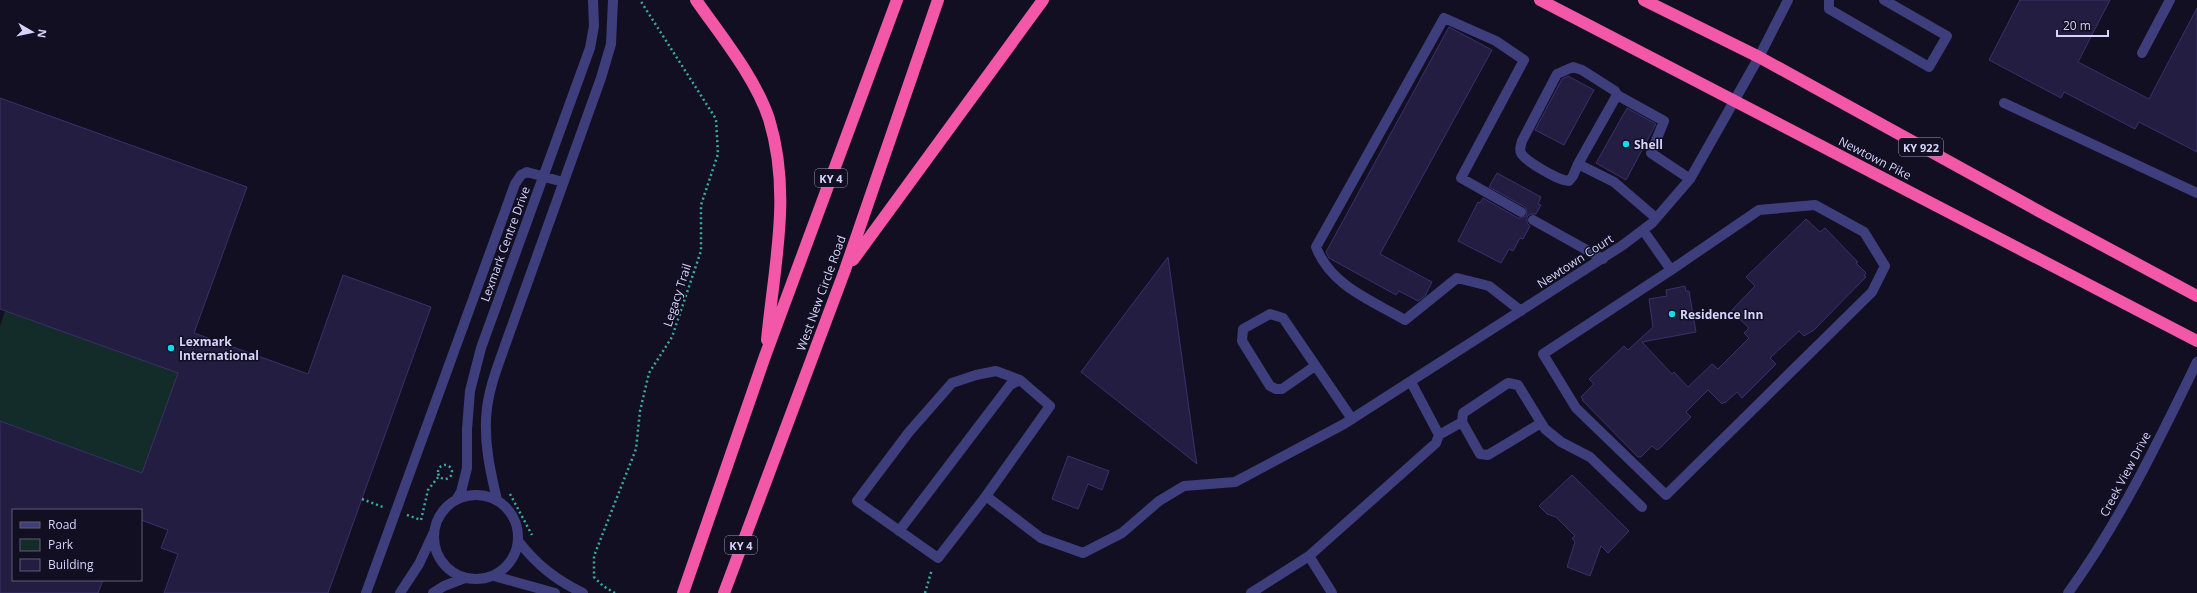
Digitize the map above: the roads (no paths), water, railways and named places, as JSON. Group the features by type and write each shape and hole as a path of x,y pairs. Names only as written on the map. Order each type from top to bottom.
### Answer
{"highway":[{"path":"696,0 737,58 758,95 769,119 779,171 782,211 780,246 772,290 765,356"},
{"name":"KY 4","path":"683,593 765,356 897,0"},
{"name":"West New Circle Road","path":"724,593 845,270 938,0"},
{"path":"845,270 1043,0"},
{"name":"Newtown Pike","path":"1540,0 2197,340"},
{"name":"KY 922","path":"1644,0 1759,57 2039,212 2197,296"},
{"path":"1652,0 1674,15"}],"street":[{"name":"Lexmark Centre Drive","path":"456,500 461,492 467,468 467,429 470,392 481,348 590,48 594,26 593,0"},
{"path":"497,500 488,458 487,408 505,344 611,44 613,0"},
{"name":"Newtown Court","path":"986,496 1041,538 1083,553 1122,533 1159,500 1184,486 1235,482 1348,422 1603,259 1643,230 1656,218 1690,179 1759,57 1788,0"},
{"path":"1828,0 1829,9 1929,67 1948,36 1884,0"},
{"path":"2142,53 2170,0"},
{"path":"1520,312 1489,286 1457,278 1405,320 1343,285 1321,260 1316,247 1444,18 1496,41 1524,60 1461,178 1521,212"},
{"path":"1617,95 1578,164 1574,176 1569,181 1562,181 1528,160 1522,154 1520,148 1522,141 1557,74 1573,67 1582,70 1615,91 1617,95 1664,121 1651,153 1690,179"},
{"path":"2004,103 2197,194"},
{"path":"1578,164 1614,182 1656,218"},
{"path":"366,593 515,184 521,175 527,172 563,182"},
{"path":"1815,205 1864,232 1885,266 1872,292 1666,495 1576,408 1543,354 1671,270 1759,210 1815,205"},
{"path":"1538,222 1603,259"},
{"path":"1643,230 1671,270"},
{"path":"1315,366 1282,389 1276,389 1270,386 1242,341 1243,329 1270,314 1277,314 1283,318 1315,366 1348,422"},
{"name":"Creek View Drive","path":"2068,593 2093,559 2121,513 2197,362"},
{"path":"996,371 1020,380 1050,406 986,496 938,558 857,501 909,432 952,383 976,374 996,371"},
{"path":"899,531 1010,385 1020,380"},
{"path":"1411,382 1439,435"},
{"path":"1541,423 1488,455 1480,454 1462,422 1463,413 1508,383 1518,384 1545,429 1561,442 1590,457 1642,508"},
{"path":"1251,593 1309,556 1436,443 1439,435 1462,422"},
{"path":"400,593 419,564 441,513 456,500 469,495 484,495 497,500 507,507 514,518 518,529 519,542 514,556 506,568 494,576 475,580 454,574 438,556 434,544 434,532"},
{"path":"519,542 536,563 559,581 583,593"},
{"path":"1309,556 1332,593"},
{"path":"494,576 554,593"},
{"path":"433,593 444,586 465,578"}],"place":[{"name":"Shell","path":"1626,144"},
{"name":"Residence Inn","path":"1672,314"},
{"name":"Lexmark International","path":"171,348"}]}
